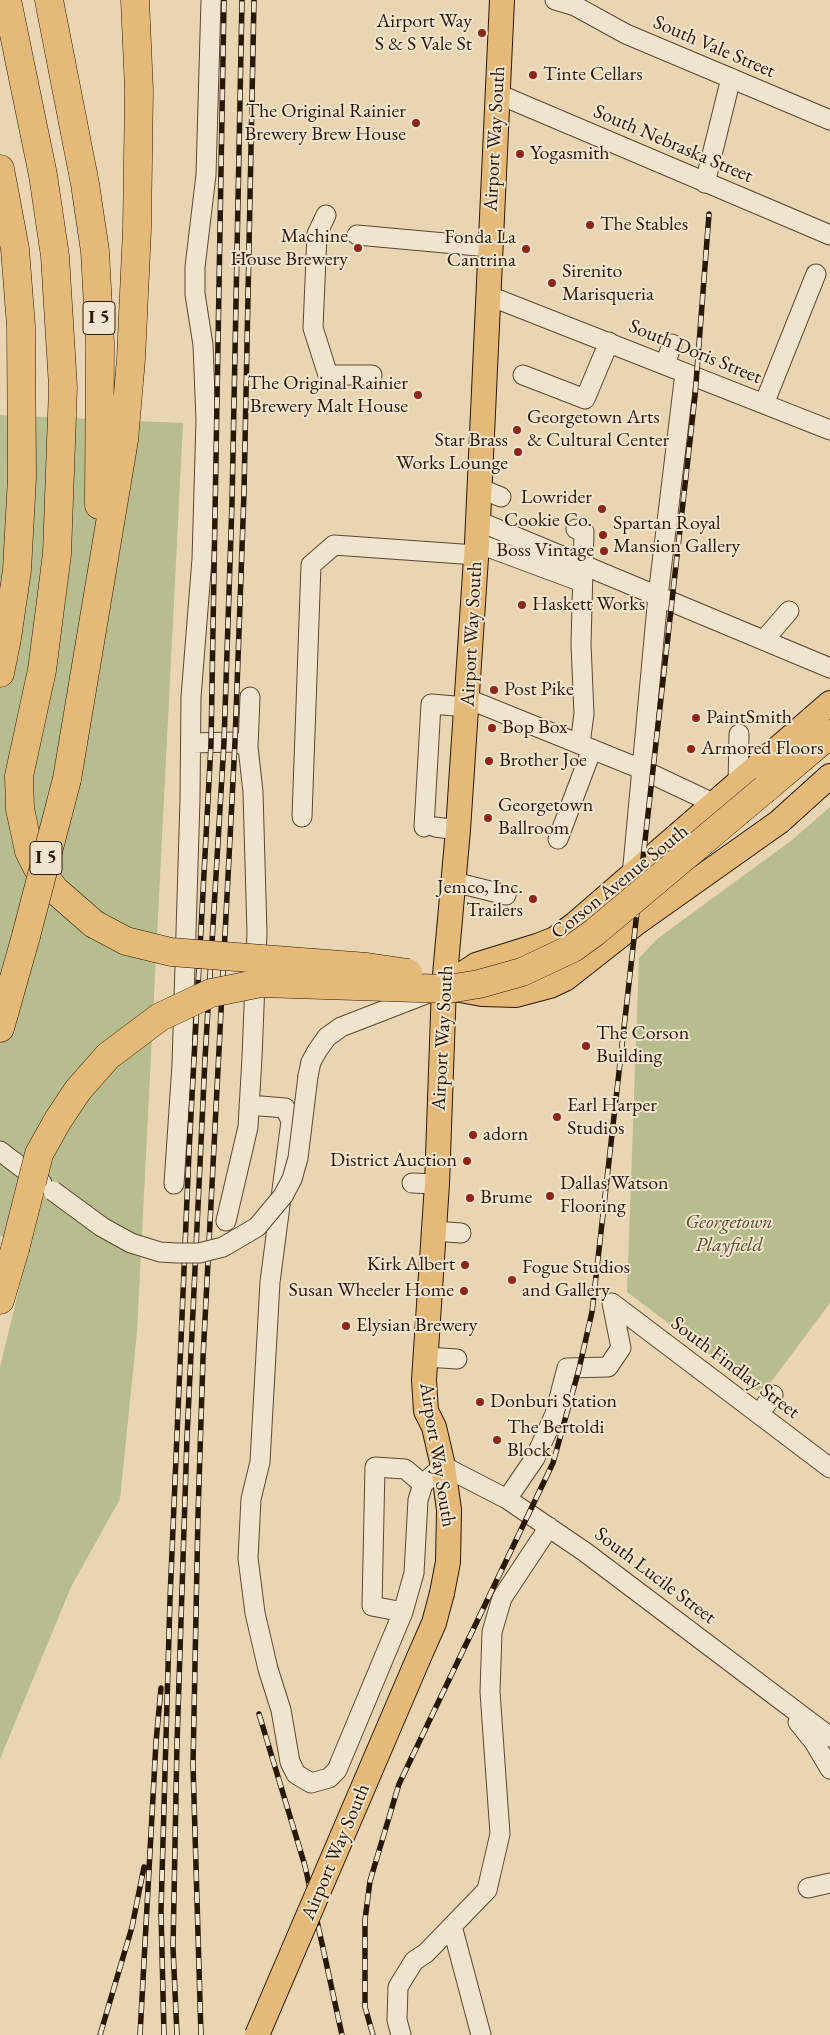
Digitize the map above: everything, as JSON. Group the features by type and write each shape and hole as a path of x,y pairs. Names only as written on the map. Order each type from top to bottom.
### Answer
{"highway":[{"path":"7,0 43,175 55,256 63,387 56,554 42,670 19,776 20,810 29,851 37,867 55,890 94,924 126,940 171,952 367,967 479,984"},
{"name":"I 5","path":"0,1028 67,779 92,639 101,468 100,344 95,251 85,184 49,0"},
{"path":"92,639 124,440 131,359 137,229 139,90 135,0"},
{"path":"0,169 15,249 21,326 22,478 17,570 0,672"},
{"path":"0,1300 39,1154 58,1120 78,1090 108,1056 160,1017 211,993 261,983 449,989 479,984 536,965 573,948 595,932 830,734"}],"main road":[{"name":"Airport Way South","path":"257,2035 423,1649 442,1593 450,1536 449,1510 443,1466 434,1427 426,1411 424,1394 437,1184 444,986 468,703 477,540 490,493 487,295 502,0"},
{"name":"Corson Avenue South","path":"444,986 476,965 516,954 555,939 632,876 830,703"},
{"name":"Corson Avenue South","path":"444,986 482,994 513,996 550,986 565,979 634,924 778,822 830,776"},
{"path":"674,839 705,874"}],"street":[{"path":"174,1184 182,1065 191,697 202,559 206,420 203,344 195,294 195,276 206,175 211,0"},
{"name":"South Vale Street","path":"555,0 574,6 626,34 830,120"},
{"path":"705,182 731,78"},
{"name":"South Nebraska Street","path":"498,94 641,164 686,183 705,182 830,235"},
{"path":"326,215 316,234 313,328 328,375 372,375"},
{"path":"356,235 489,247"},
{"path":"770,412 816,274"},
{"name":"South Doris Street","path":"487,295 685,373 729,398 830,430"},
{"path":"523,375 585,399 609,342"},
{"path":"665,365 672,344"},
{"path":"632,876 658,596 685,373"},
{"path":"558,839 586,747 581,644 584,532 576,529"},
{"path":"302,817 311,565 334,545 477,540 658,596 830,668"},
{"path":"764,640 789,611"},
{"path":"226,1221 248,1127 257,933 253,792 248,747 250,697"},
{"path":"458,830 430,827 431,704 468,703 641,769 715,804"},
{"path":"738,784 739,734"},
{"path":"191,743 235,742 248,747"},
{"path":"454,882 506,895"},
{"path":"0,1151 102,1226 131,1243 160,1252 178,1253 200,1252 223,1247 257,1226 283,1196 292,1179 298,1158 311,1062 327,1038 341,1027 409,1002 444,986"},
{"path":"249,1105 285,1108 291,1121 270,1282 260,1462 251,1500 248,1558 255,1613 268,1669 281,1710 290,1762 296,1774 311,1783 329,1778 337,1770 403,1612 414,1573 418,1500 423,1484 443,1466"},
{"path":"412,1183 437,1184"},
{"path":"433,1231 461,1233"},
{"name":"South Findlay Street","path":"507,1500 536,1458 555,1414 567,1368 608,1367 621,1348 612,1303 830,1468"},
{"path":"426,1357 456,1359"},
{"path":"759,1414 773,1395"},
{"name":"South Lucile Street","path":"443,1466 507,1500 585,1552 830,1737"},
{"path":"403,1612 372,1606 375,1467 405,1469 423,1484"},
{"path":"401,2035 397,2020 398,1987 414,1961 426,1953 487,1890 500,1834 490,1692 492,1632 502,1598 549,1527"},
{"path":"768,1690 814,1742 830,1768"},
{"path":"808,1888 830,1884"},
{"path":"452,1926 481,2035"}],"green space":[{"path":"0,415 183,423 137,1332 120,1499 71,1587 0,1759 0,1367 27,1256 0,1235"},
{"name":"Georgetown Playfield","path":"830,807 830,1303 762,1394 627,1292 639,958 657,939 792,840"}],"railway":[{"path":"164,2035 161,1911 170,1599 189,1152 211,744 224,0"},
{"path":"177,2035 173,1948 177,1743 187,1437 205,1059 224,742 232,503 242,0"},
{"path":"201,2035 193,1765 198,1515 203,1358 235,742 244,493 254,0"},
{"path":"373,2035 365,2007 365,1920 370,1881 399,1784 553,1463 579,1369 592,1312 695,396 709,214"},
{"path":"140,2035 156,1742 161,1688"},
{"path":"259,1714 305,1866 342,2035"},
{"path":"100,2035 132,1927 144,1867"}],"place":[{"name":"Airport Way S & S Vale St","path":"482,33"},
{"name":"Tinte Cellars","path":"533,75"},
{"name":"The Original Rainier Brewery Brew House","path":"416,123"},
{"name":"Yogasmith","path":"520,154"},
{"name":"The Stables","path":"590,225"},
{"name":"Machine House Brewery","path":"358,248"},
{"name":"Fonda La Cantrina","path":"526,249"},
{"name":"Sirenito Marisqueria","path":"552,283"},
{"name":"The Original Rainier Brewery Malt House","path":"418,395"},
{"name":"Georgetown Arts & Cultural Center","path":"517,430"},
{"name":"Star Brass Works Lounge","path":"518,452"},
{"name":"Lowrider Cookie Co.","path":"602,509"},
{"name":"Spartan Royal Mansion Gallery","path":"603,535"},
{"name":"Boss Vintage","path":"604,551"},
{"name":"Haskett Works","path":"522,605"},
{"name":"Post Pike","path":"494,690"},
{"name":"PaintSmith","path":"696,718"},
{"name":"Bop Box","path":"492,728"},
{"name":"Armored Floors","path":"691,749"},
{"name":"Brother Joe","path":"489,761"},
{"name":"Georgetown Ballroom","path":"488,818"},
{"name":"Jemco, Inc. Trailers","path":"533,899"},
{"name":"The Corson Building","path":"586,1046"},
{"name":"Earl Harper Studios","path":"557,1117"},
{"name":"adorn","path":"473,1135"},
{"name":"District Auction","path":"467,1161"},
{"name":"Dallas Watson Flooring","path":"550,1196"},
{"name":"Brume","path":"470,1198"},
{"name":"Kirk Albert","path":"465,1265"},
{"name":"Fogue Studios and Gallery","path":"512,1280"},
{"name":"Susan Wheeler Home","path":"464,1291"},
{"name":"Elysian Brewery","path":"346,1326"},
{"name":"Donburi Station","path":"480,1402"},
{"name":"The Bertoldi Block","path":"497,1440"}]}
